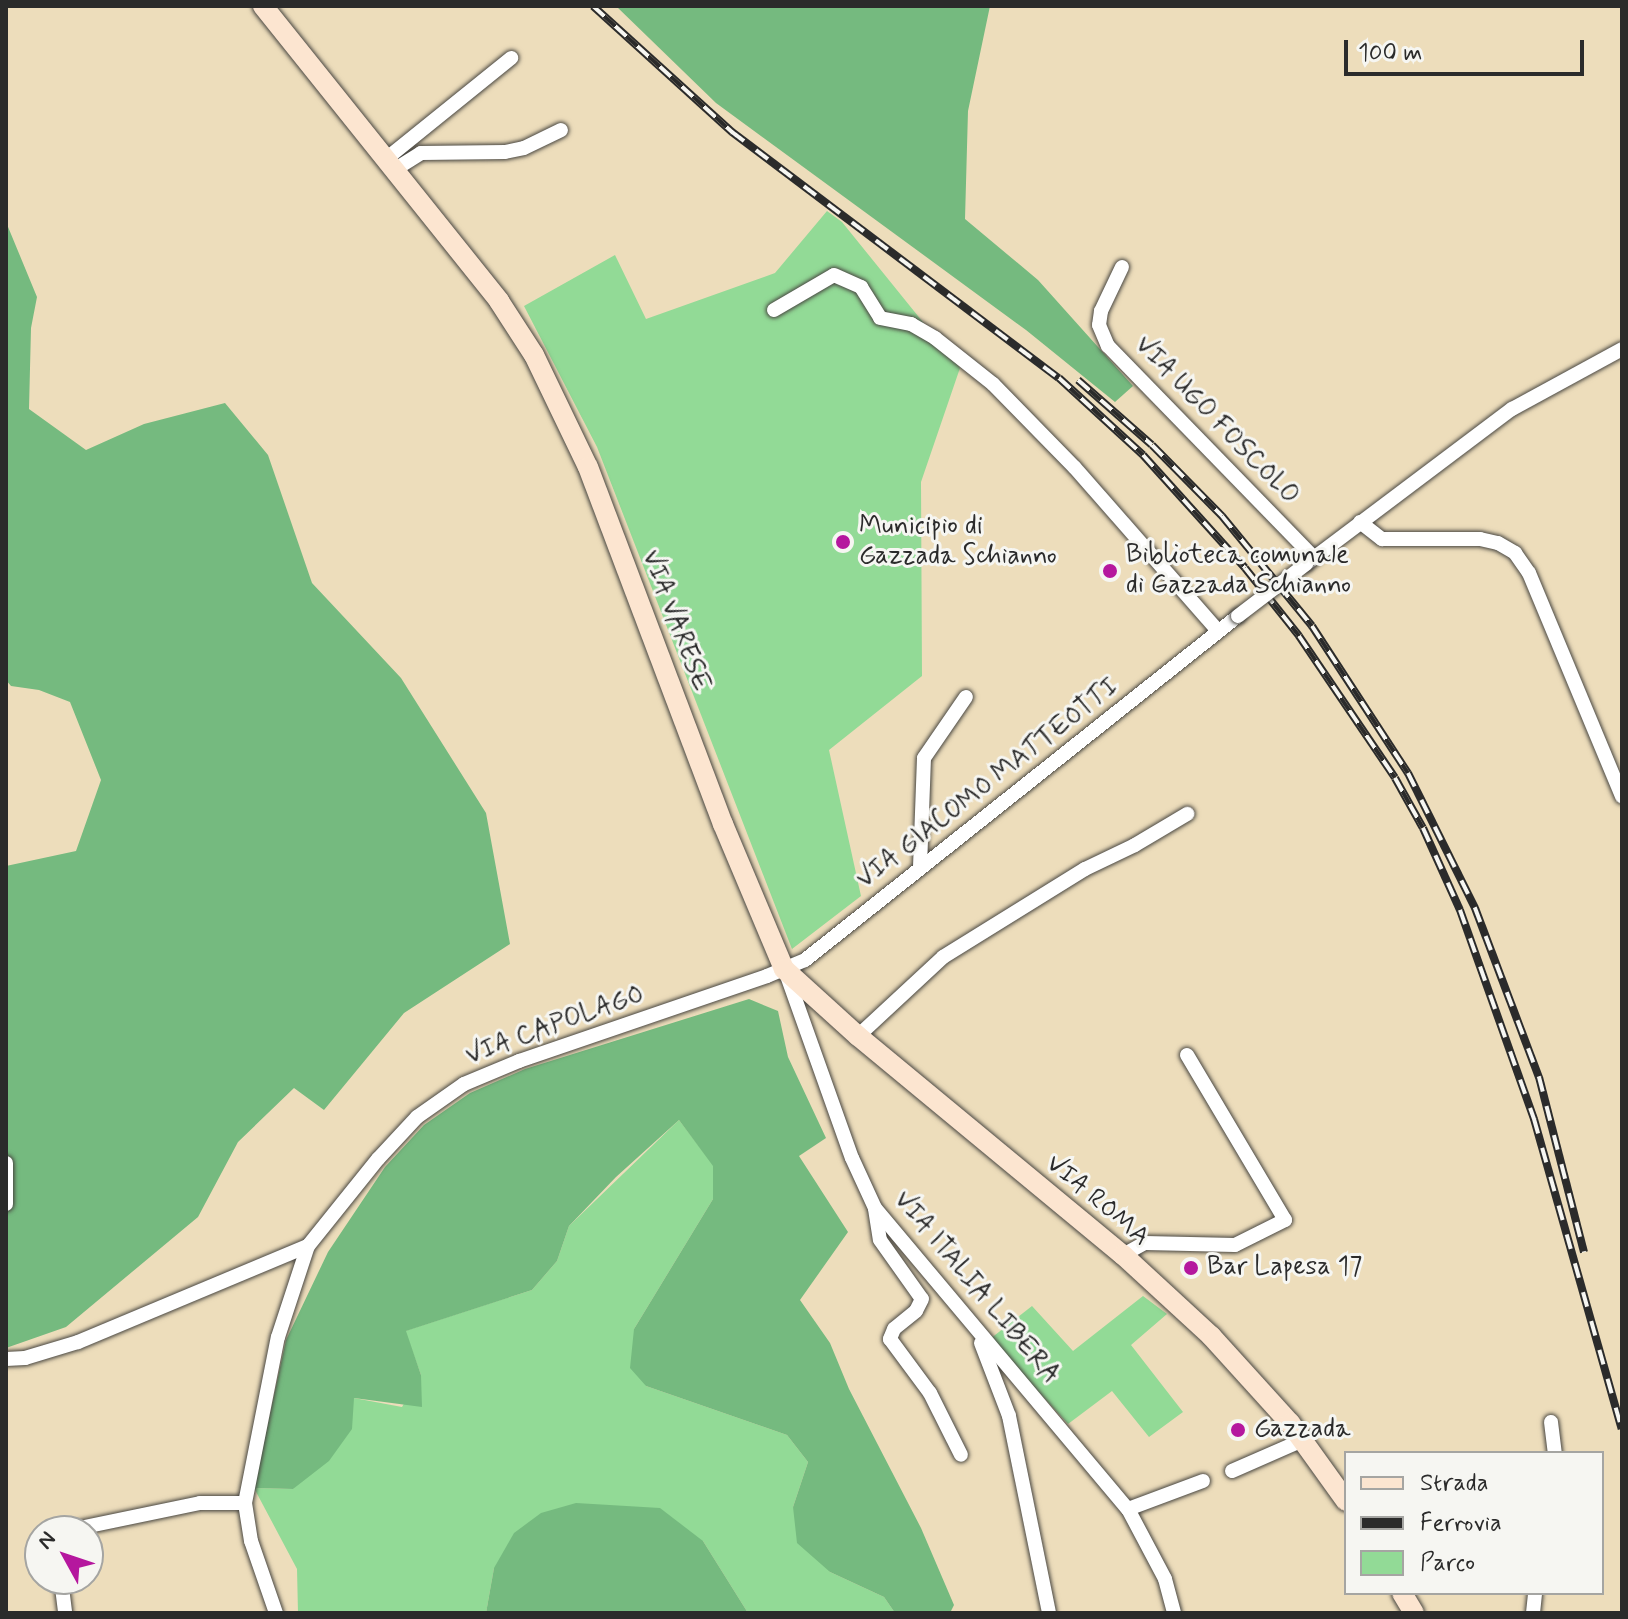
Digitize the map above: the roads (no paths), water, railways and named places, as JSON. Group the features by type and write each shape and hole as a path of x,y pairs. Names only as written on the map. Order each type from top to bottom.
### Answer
{"main road":[{"name":"VIA VARESE","path":"263,6 499,301 534,355 588,467 723,824 784,969"},
{"name":"VIA ROMA","path":"784,969 858,1036 1123,1255 1257,1382 1344,1498"},
{"path":"1403,1595 1414,1613"}],"street":[{"path":"390,165 511,58"},
{"path":"390,165 421,153 505,152 524,148 561,130"},
{"name":"VIA UGO FOSCOLO","path":"1122,267 1101,311 1099,325 1108,346 1310,561"},
{"path":"774,310 834,275 861,287 880,318 911,324 935,338 993,384 1075,468 1218,631"},
{"name":"VIA GIACOMO MATTEOTTI","path":"784,969 805,960 920,867 1023,790 1218,631 1512,409 1622,349"},
{"path":"1360,522 1382,539 1480,539 1498,543 1515,553 1529,573 1622,796"},
{"path":"920,867 924,758 966,697"},
{"path":"858,1036 943,957 1085,869 1135,845 1187,814"},
{"name":"VIA ITALIA LIBERA","path":"784,969 852,1158 875,1208 978,1335 1067,1433 1128,1509 1165,1579 1174,1613"},
{"name":"VIA CAPOLAGO","path":"276,1613 251,1541 245,1503 278,1337 308,1246 378,1159 417,1117 464,1084 519,1061 784,969"},
{"path":"1123,1255 1145,1243 1235,1245 1285,1220 1187,1055"},
{"path":"6,1163 6,1204"},
{"path":"875,1208 880,1240 922,1299 916,1311 894,1329 890,1339 930,1393 961,1455"},
{"name":"VIA CAPOLAGO","path":"6,1359 25,1358 78,1342 308,1246"},
{"path":"978,1335 1009,1416 1049,1613"},
{"path":"1551,1422 1555,1451"},
{"path":"1232,1471 1303,1440"},
{"path":"1128,1509 1203,1481"},
{"path":"104,1523 200,1503 245,1503"}],"railway":[{"path":"593,6 732,132 1059,378 1143,455 1245,568 1299,636 1395,778 1423,828 1460,910 1534,1119 1622,1429"},
{"path":"1078,380 1152,445 1222,516 1312,626 1408,773 1475,908 1539,1077 1584,1252"}],"place":[{"name":"Municipio di Gazzada Schianno","path":"843,542"},
{"name":"Biblioteca comunale di Gazzada Schianno","path":"1110,571"},
{"name":"Bar Lapesa 17","path":"1191,1268"},
{"name":"Gazzada","path":"1238,1430"}]}
